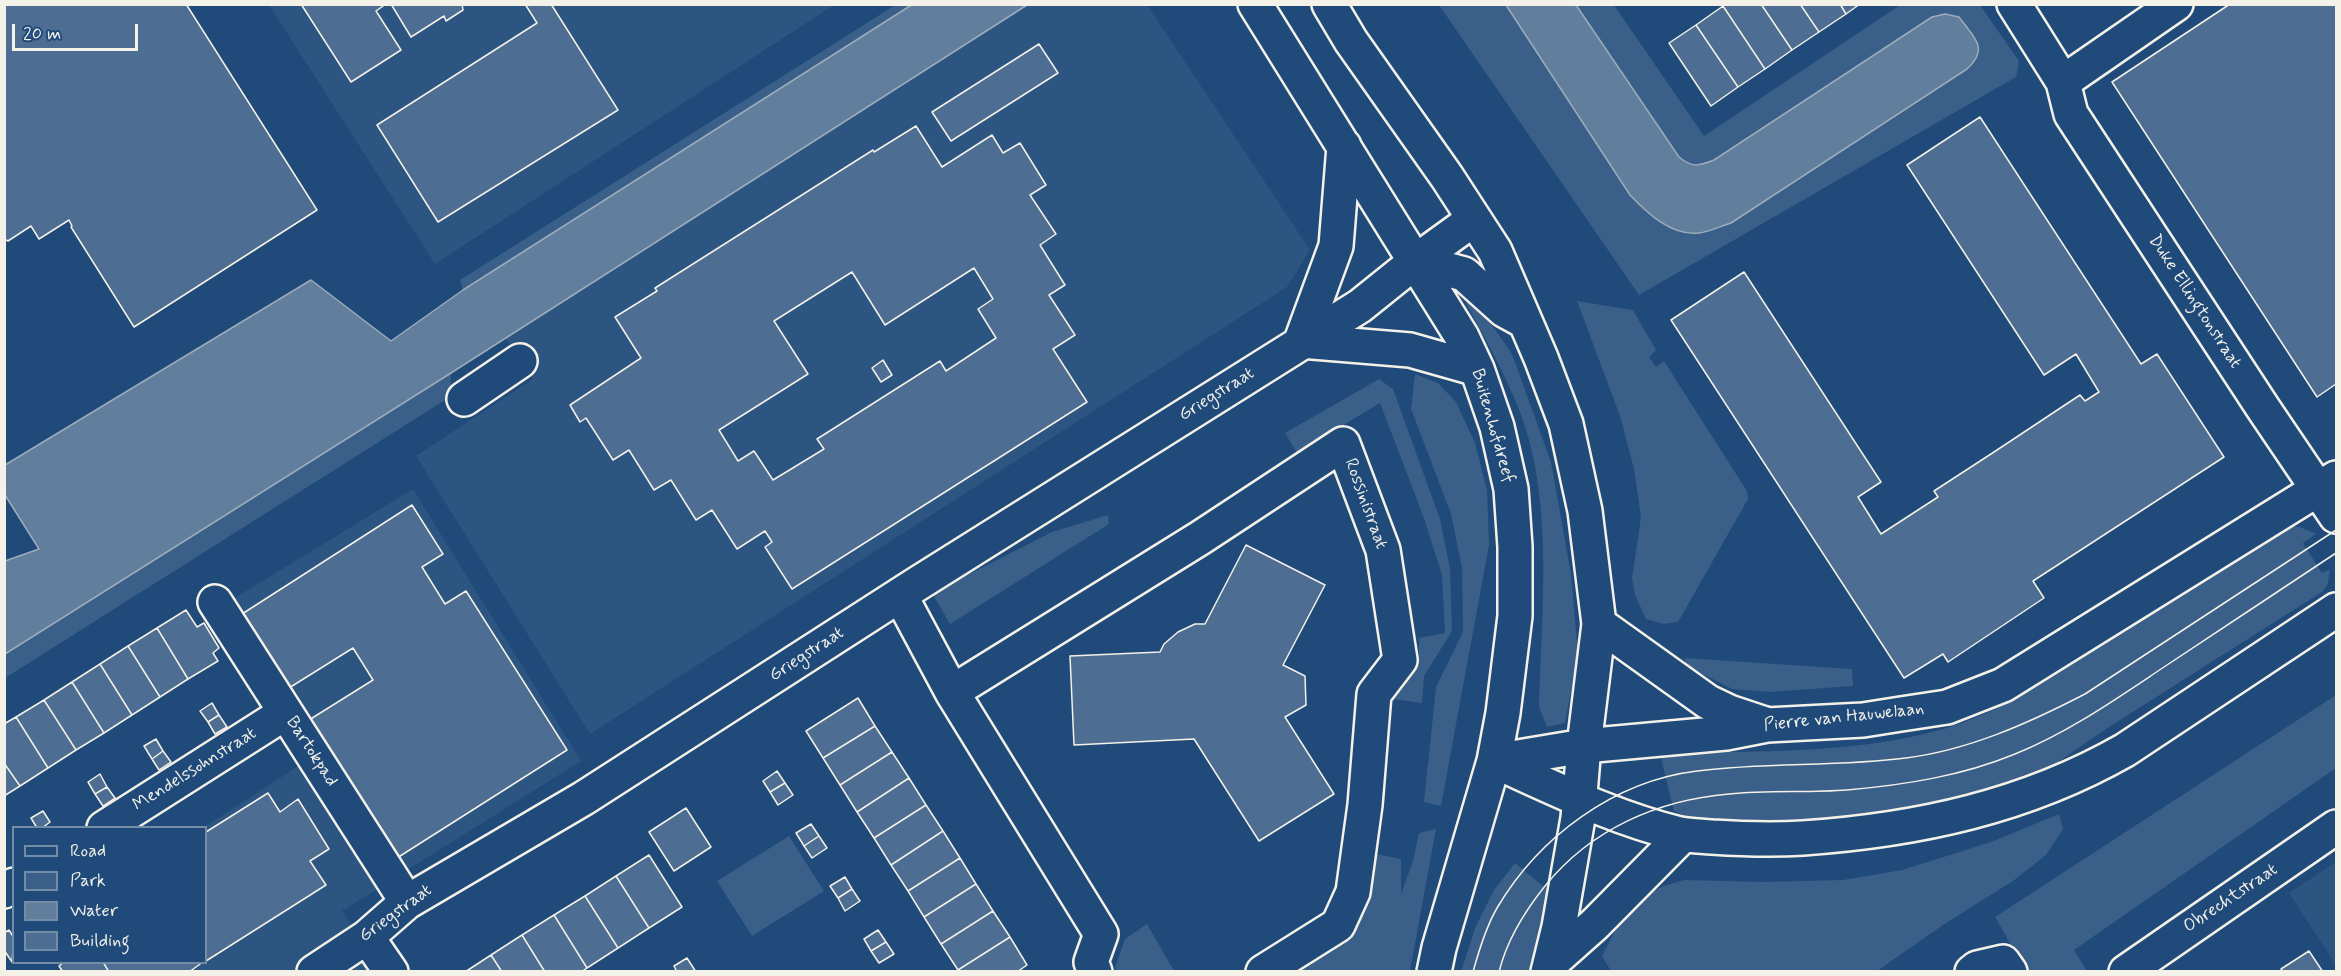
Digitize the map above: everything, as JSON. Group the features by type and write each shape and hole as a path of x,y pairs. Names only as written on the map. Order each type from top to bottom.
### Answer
{"street":[{"name":"Buitenhofdreef","path":"1255,4 1462,337 1477,369 1497,427 1511,489 1515,547 1515,616 1503,713 1494,760 1438,948 1434,972"},
{"path":"1329,4 1495,251 1566,424 1585,511 1599,624 1578,799 1578,819 1549,968"},
{"name":"Duke Ellingtonstraat","path":"2014,4 2063,82 2071,114 2263,408 2331,494"},
{"path":"2063,82 2176,4"},
{"path":"1344,146 1336,246 1301,341 1410,350 1477,369"},
{"name":"Griegstraat","path":"314,972 367,937 407,902 584,798 900,595 1360,306 1474,219"},
{"path":"1416,261 1464,274 1504,310 1525,321"},
{"path":"464,399 520,361"},
{"name":"Rossinistraat","path":"952,693 1200,538 1342,444 1383,550 1400,660 1374,694 1365,805 1353,892 1338,926 1263,972"},
{"name":"Pierre van Hauwelaan","path":"1494,760 1584,746 1726,733 1767,725 1863,720 1947,707 2003,685 2331,494"},
{"path":"900,595 952,693 1101,933 1087,968"},
{"name":"Bartokpad","path":"215,602 407,902"},
{"path":"1494,760 1578,799 1683,835 1760,840 1865,833 1951,817 2003,804 2094,768 2125,750 2337,610"},
{"path":"1599,624 1708,702 1767,725"},
{"name":"Mendelssohnstraat","path":"107,826 285,713"},
{"name":"Obrechtstraat","path":"2126,972 2337,827"},
{"path":"1549,968 1683,835"},
{"path":"367,937 391,972"},
{"path":"1972,972 1977,968 2003,963 2010,972"}],"shaded area":[{"path":"269,5 834,5 435,264"},
{"path":"1027,5 1147,5 1310,250 1287,287 590,734 416,456 533,379 505,338"},
{"path":"413,489 581,761 342,911 383,971 103,972 98,964 207,964 206,826 320,752 225,604"},
{"path":"2336,862 2336,965 2289,893"}],"green space":[{"path":"897,4 913,5 463,290 460,280"},
{"path":"1439,5 1506,5 1630,195 1698,234 1731,223 1967,69 1700,166 1689,165 1679,157 1576,5 1614,5 1704,136 1900,5 1980,5 2019,61 2016,77 1639,295"},
{"path":"1471,295 1512,354 1551,462 1571,574 1578,654 1565,723 1547,727 1539,707 1543,544 1537,480 1531,448 1520,411 1466,303"},
{"path":"1577,301 1633,310 1656,350 1649,357 1656,367 1664,361 1747,491 1748,499 1678,622 1663,624 1646,619 1635,595 1632,578 1641,517 1634,469 1620,416"},
{"path":"451,373 450,397 5,678 5,654"},
{"path":"1415,374 1438,383 1456,402 1475,443 1487,490 1489,545 1441,806 1424,802 1436,687 1463,632 1462,568 1451,514 1411,409"},
{"path":"1379,379 1393,389 1440,519 1450,569 1452,631 1424,676 1422,703 1393,699 1419,661 1419,638 1445,633 1442,575 1425,521 1380,403 1297,453 1285,433"},
{"path":"1108,515 1109,524 950,624 932,593 1052,532"},
{"path":"2300,527 2316,534 2303,543 2322,573 2330,569 2328,584 2322,592 2106,729 2048,769 2009,787 1889,816 1768,826 1721,823 1690,818 1674,811 1660,754 1836,748 1906,738 1963,723 1985,714 2048,680 2280,530"},
{"path":"1685,658 1852,669 1853,686 1770,692 1732,689 1685,665"},
{"path":"2336,695 2336,768 2074,950 2087,971 2026,971 1995,917"},
{"path":"2059,814 2063,829 2046,855 2013,881 1943,925 1877,971 1611,971 1602,956 1627,907 1663,886 1684,880 1763,882 1843,880 1902,870 1991,842"},
{"path":"1436,829 1410,971 1299,972 1352,935 1376,854 1401,859 1401,894 1413,861 1419,833"},
{"path":"789,836 824,891 752,936 717,881"},
{"path":"1515,863 1554,895 1530,971 1461,972 1475,928 1494,890"},
{"path":"1147,924 1174,971 1117,971 1115,968 1125,939"}],"water":[{"path":"913,4 1027,5 451,373 5,654 5,561 39,549 5,495 5,465 311,280 391,341 463,290"},
{"path":"1506,5 1576,5 1679,157 1696,165 1714,160 1932,17 1945,14 1959,17 1974,37 1979,49 1974,62 1967,69 1731,223 1703,232 1689,233 1660,222 1630,195"}],"building":[{"path":"4,4 186,4 317,210 134,327 71,227 69,220 39,239 31,226 8,241 4,239"},
{"path":"301,4 386,4 376,11 401,50 351,82"},
{"path":"391,4 462,4 463,10 446,21 444,16 411,37"},
{"path":"525,4 551,4 618,110 438,222 377,125 537,23"},
{"path":"1725,4 1761,4 1792,50 1765,69 1723,6"},
{"path":"1761,4 1800,4 1819,32 1792,50"},
{"path":"1800,4 1840,4 1846,14 1819,32"},
{"path":"1840,4 1860,4 1846,14"},
{"path":"2230,4 2336,4 2336,384 2317,397 2112,82"},
{"path":"1723,6 1765,69 1738,87 1696,25"},
{"path":"1696,25 1738,87 1711,106 1669,43"},
{"path":"1039,44 1058,73 951,141 932,112"},
{"path":"1980,117 2141,364 2157,354 2224,457 2033,581 2044,598 1948,662 1943,654 1904,678 1671,320 1744,272 1881,482 1858,497 1881,534 1938,497 1934,491 2080,395 2085,401 2099,392 2076,354 2044,375 1907,165"},
{"path":"916,126 942,167 992,135 1003,153 1020,143 1046,185 1030,195 1056,234 1040,245 1065,285 1049,295 1075,335 1053,349 1087,402 792,589 765,547 772,542 765,531 737,549 712,510 696,520 671,480 654,490 629,450 613,460 586,418 580,422 570,405 641,358 615,317 657,291 655,288 873,150 874,152","holes":["974,268 993,299 978,309 996,338 946,371 940,361 817,439 824,449 773,480 754,451 738,461 719,430 808,374 774,321 852,272 885,325"]},
{"path":"883,360 892,375 881,382 872,368"},
{"path":"412,505 443,554 422,567 445,604 466,591 567,750 397,858 309,720 373,680 353,648 289,688 242,614"},
{"path":"1246,545 1325,585 1283,665 1305,676 1306,705 1285,717 1334,794 1259,841 1194,739 1074,745 1070,656 1160,652 1164,644 1178,632 1195,624 1205,624"},
{"path":"186,610 197,627 204,623 219,648 213,653 218,661 188,679 157,628"},
{"path":"157,628 188,679 160,697 128,646"},
{"path":"128,646 160,697 132,715 100,664"},
{"path":"100,664 132,715 104,733 72,682"},
{"path":"72,682 104,733 76,750 44,700"},
{"path":"858,698 875,726 823,758 806,731"},
{"path":"44,700 76,750 48,768 16,717"},
{"path":"212,703 219,715 208,722 200,711"},
{"path":"219,715 227,727 215,734 208,722"},
{"path":"16,717 48,768 20,786 4,763 4,724"},
{"path":"875,726 892,752 840,785 823,758"},
{"path":"156,739 163,751 152,759 144,746"},
{"path":"163,751 171,762 159,770 152,759"},
{"path":"892,752 909,778 857,812 840,785"},
{"path":"4,763 20,786 4,796"},
{"path":"777,771 785,783 770,792 763,781"},
{"path":"100,774 107,787 95,794 88,782"},
{"path":"909,778 926,805 874,838 857,812"},
{"path":"785,783 793,795 778,805 770,792"},
{"path":"107,787 115,798 103,806 95,794"},
{"path":"268,793 280,812 298,799 329,849 310,861 326,885 207,960 207,831"},
{"path":"926,805 943,831 891,865 874,838"},
{"path":"686,808 711,847 674,871 649,832"},
{"path":"43,811 50,822 45,826 36,826 31,818"},
{"path":"811,824 819,836 804,846 796,833"},
{"path":"943,831 960,858 908,891 891,865"},
{"path":"819,836 827,848 812,858 804,846"},
{"path":"649,855 682,907 649,928 616,876"},
{"path":"960,858 976,884 924,917 908,891"},
{"path":"616,876 649,928 618,948 585,896"},
{"path":"845,877 852,889 838,898 830,886"},
{"path":"976,884 993,911 941,944 924,917"},
{"path":"852,889 860,901 845,911 838,898"},
{"path":"585,896 618,948 587,968 554,915"},
{"path":"993,911 1010,937 958,970 941,944"},
{"path":"554,915 587,968 581,972 545,972 522,935"},
{"path":"9,930 12,935 12,962 4,950 4,933"},
{"path":"878,930 886,942 871,951 864,939"},
{"path":"522,935 545,972 502,972 491,955"},
{"path":"1010,937 1027,965 1017,972 959,972 958,970"},
{"path":"886,942 894,954 879,963 871,951"},
{"path":"2309,951 2323,972 2283,972 2281,969"},
{"path":"491,955 502,972 465,972"},
{"path":"687,958 696,972 677,972 674,966"},
{"path":"62,964 104,964 109,972 63,972 59,966"},
{"path":"104,964 200,964 189,972 109,972"}],"tram line":[{"path":"1473,972 1489,923 1514,882 1557,836 1608,800 1666,777 1697,771 1906,758 1953,749 1998,734 2085,694 2336,530"},
{"path":"1499,972 1502,960 1518,926 1530,905 1545,886 1583,848 1628,821 1652,811 1703,797 1744,793 1847,790 1890,785 1954,774 1995,762 2054,736 2092,714 2336,553"}]}
